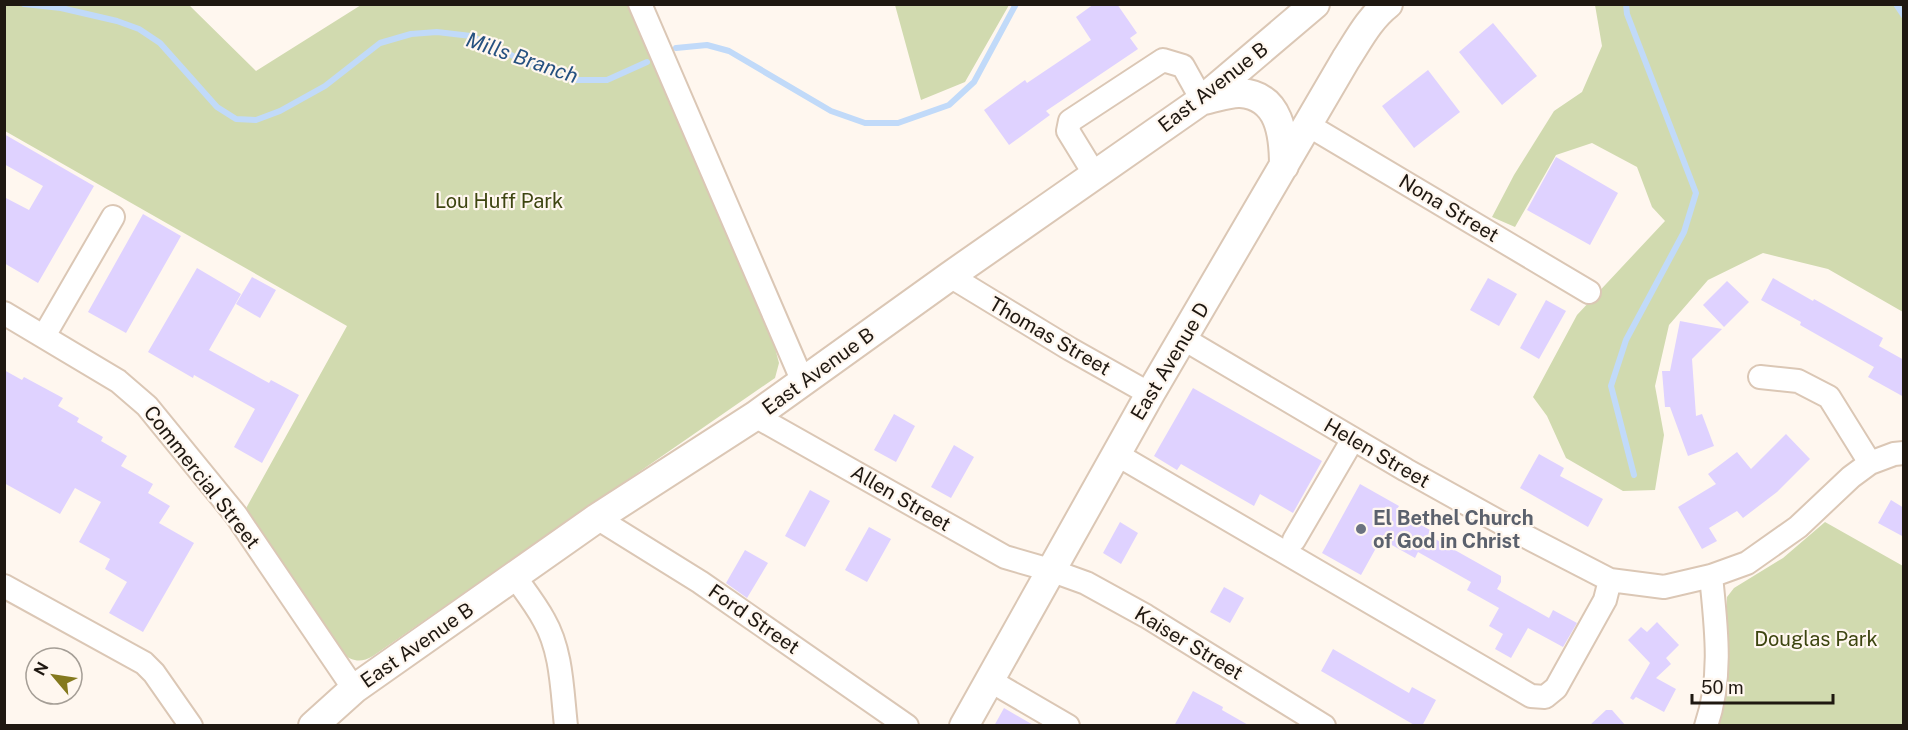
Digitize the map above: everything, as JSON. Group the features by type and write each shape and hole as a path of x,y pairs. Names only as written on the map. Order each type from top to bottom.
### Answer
{"main road":[{"name":"East Avenue B","path":"314,726 354,689 597,518 755,416 1202,100 1315,4"},
{"name":"East Avenue D","path":"964,726 1150,394 1366,27 1388,4"},
{"path":"1202,100 1240,93 1256,98 1269,106 1280,122 1284,142 1284,166"}],"street":[{"path":"640,4 803,382"},
{"path":"1095,175 1068,131 1070,121 1163,60 1183,66 1202,100"},
{"name":"Nona Street","path":"1308,125 1589,292"},
{"path":"44,336 113,217"},
{"name":"Thomas Street","path":"950,276 1070,349 1150,394"},
{"name":"Commercial Street","path":"4,313 118,381 147,406 236,515 354,689"},
{"name":"Helen Street","path":"1184,339 1353,439 1523,535 1610,580 1664,587 1711,576 1747,562 1798,527 1851,477 1870,463 1894,454 1904,453"},
{"path":"1760,378 1798,381 1829,397 1870,463"},
{"name":"Allen Street","path":"755,416 1005,557 1050,570"},
{"path":"1294,540 1353,439"},
{"path":"1116,454 1531,696 1545,697 1556,688 1605,600 1610,580"},
{"name":"Ford Street","path":"597,518 700,582 907,726"},
{"name":"Kaiser Street","path":"1050,570 1086,584 1146,616 1324,726"},
{"path":"1706,726 1712,708 1718,649 1711,576"},
{"path":"515,577 545,621 556,652 566,726"},
{"path":"4,586 144,663 191,726"},
{"path":"989,680 1068,726"}],"green space":[{"path":"895,4 1009,5 965,82 921,100"},
{"name":"Lou Huff Park","path":"5,5 189,5 256,71 361,5 629,5 775,348 779,363 775,378 373,656 365,660 350,658 342,653 244,512 347,326 5,131"},
{"path":"1595,5 1903,5 1903,312 1828,269 1763,253 1708,280 1669,325 1655,386 1664,435 1655,490 1623,491 1566,458 1547,416 1533,397 1577,315 1665,221 1652,207 1637,167 1592,143 1556,155 1515,227 1492,217 1514,175 1554,111 1582,92 1602,46"},
{"name":"Douglas Park","path":"1825,522 1903,566 1903,725 1714,726 1724,678 1727,597 1734,588 1783,558"}],"building":[{"path":"1094,4 1117,4 1137,33 1130,38 1138,49 1046,111 1050,115 1009,145 984,110 1025,80 1027,83 1091,40 1076,17"},
{"path":"1493,23 1537,76 1502,105 1459,52"},
{"path":"1428,70 1460,112 1414,148 1382,106"},
{"path":"4,134 94,186 38,283 4,263 4,197 29,210 43,186 4,164"},
{"path":"1556,157 1618,193 1590,245 1527,210"},
{"path":"143,214 181,236 126,333 88,312"},
{"path":"197,268 241,294 209,350 269,383 271,380 299,395 262,463 234,447 255,409 148,352"},
{"path":"252,277 276,290 260,318 236,304"},
{"path":"1488,278 1517,294 1499,326 1470,310"},
{"path":"1773,278 1883,338 1879,346 1904,360 1904,397 1868,377 1874,367 1761,300"},
{"path":"1727,281 1749,302 1724,327 1703,305"},
{"path":"1546,300 1566,311 1539,359 1520,348"},
{"path":"1680,321 1722,329 1692,359 1696,416 1702,414 1714,446 1688,456 1670,407 1665,407 1662,371 1670,371"},
{"path":"4,370 22,380 24,377 63,398 58,406 79,418 77,422 103,437 101,441 127,456 121,466 153,484 148,493 170,506 159,523 194,543 143,632 109,613 127,582 105,569 110,559 79,542 101,502 75,488 60,514 4,483"},
{"path":"1193,388 1322,461 1293,513 1260,494 1254,506 1181,464 1177,470 1154,456"},
{"path":"894,414 915,426 896,462 874,450"},
{"path":"1786,434 1810,459 1777,492 1743,518 1737,511 1709,528 1717,541 1702,549 1678,507 1716,484 1708,474 1737,452 1751,469"},
{"path":"954,445 974,457 951,498 931,487"},
{"path":"1539,454 1564,468 1560,476 1603,499 1588,527 1520,488"},
{"path":"1360,484 1399,506 1396,511 1430,530 1428,535 1501,576 1497,589 1549,618 1553,610 1577,623 1563,647 1528,628 1511,658 1495,649 1503,634 1489,626 1499,608 1467,590 1471,582 1418,552 1415,558 1381,539 1361,575 1322,553"},
{"path":"810,490 830,501 805,547 785,536"},
{"path":"1891,500 1904,508 1904,537 1878,523"},
{"path":"1120,522 1138,533 1121,564 1103,553"},
{"path":"869,527 891,539 867,582 845,570"},
{"path":"745,550 768,563 747,598 726,583"},
{"path":"1224,587 1244,598 1230,623 1210,612"},
{"path":"1657,622 1679,645 1666,658 1671,664 1656,678 1676,689 1664,712 1636,697 1633,700 1630,698 1650,663 1628,640 1641,627 1647,632"},
{"path":"1333,649 1409,693 1412,687 1436,700 1422,726 1416,726 1321,671"},
{"path":"1193,691 1223,707 1222,710 1250,726 1174,726"},
{"path":"1004,708 1035,726 994,726"},
{"path":"1606,710 1612,710 1626,726 1589,726"}],"waterway":[{"name":"Mills Branch","path":"24,4 61,8 117,21 139,29 160,43 217,107 236,119 256,120 280,111 325,86 380,43 411,34 437,32 471,36 549,73 574,80 607,80 647,62"},
{"name":"Mills Branch","path":"676,48 707,45 729,51 831,111 865,123 898,123 949,105 974,82 1016,4"},
{"path":"1626,4 1627,14 1696,193 1684,232 1626,340 1611,386 1634,475"},
{"name":"Mills Branch","path":"1896,4 1904,16"}],"place":[{"name":"El Bethel Church of God in Christ","path":"1361,529"}]}
